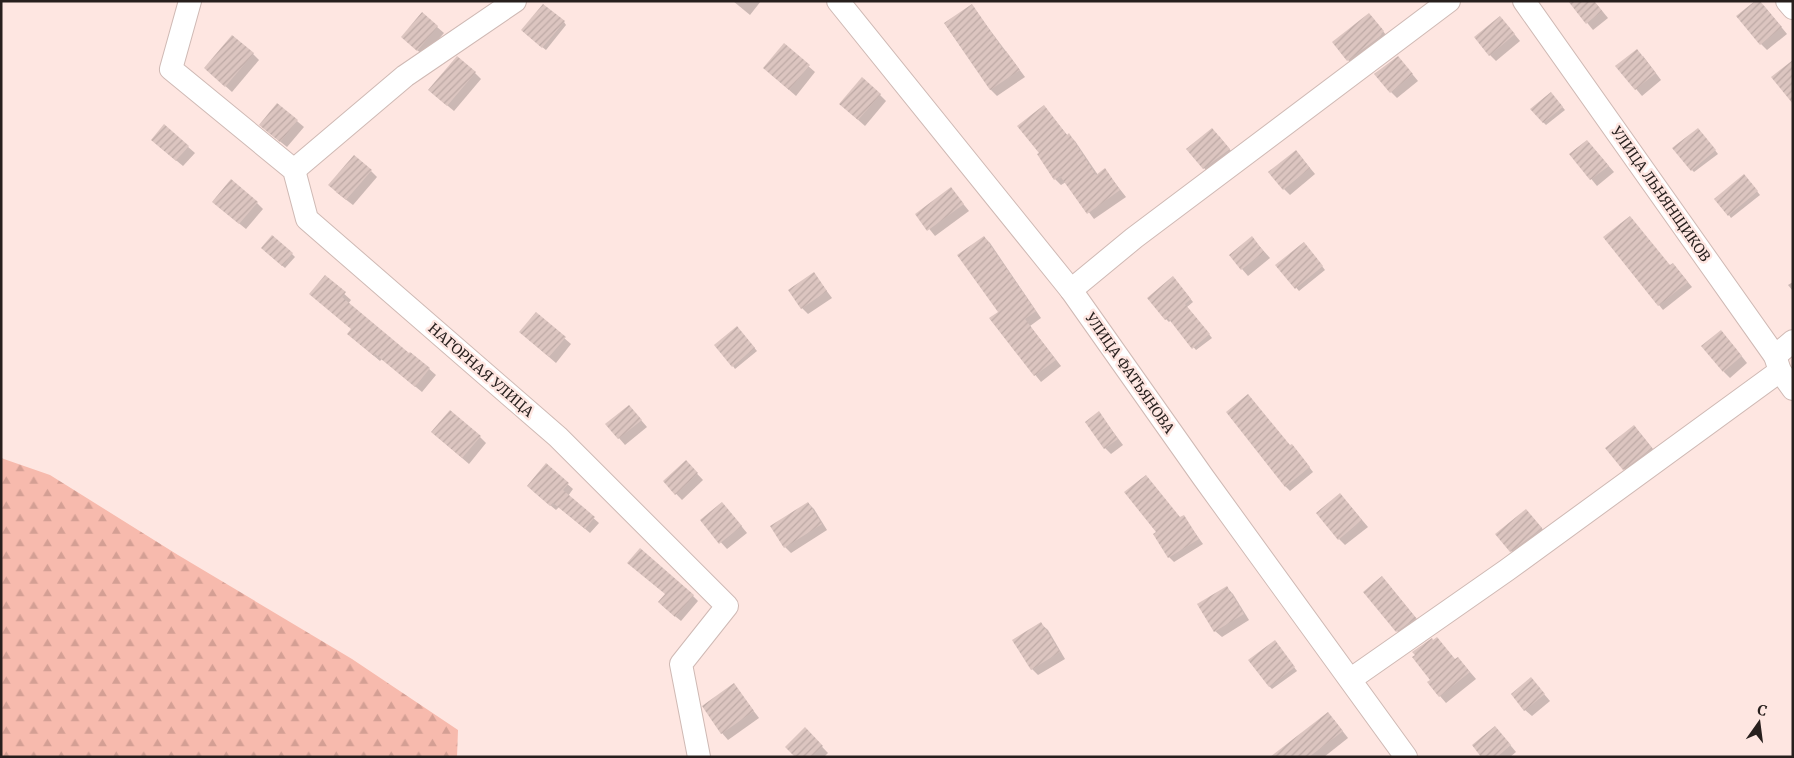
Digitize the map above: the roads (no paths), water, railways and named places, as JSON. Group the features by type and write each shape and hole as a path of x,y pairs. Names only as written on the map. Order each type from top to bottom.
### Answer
{"street":[{"path":"190,1 172,69 294,170 405,76 515,1"},
{"name":"УЛИЦА ФАТЬЯНОВА","path":"838,1 1070,290 1406,757"},
{"path":"1070,290 1134,238 1448,1"},
{"name":"УЛИЦА ЛЬНЯНЩИКОВ","path":"1524,1 1778,363 1793,389"},
{"path":"1788,1 1793,8"},
{"name":"НАГОРНАЯ УЛИЦА","path":"294,170 307,219 558,437 727,606 682,664 699,757"},
{"path":"1351,679 1507,570 1778,363 1793,340"}]}
